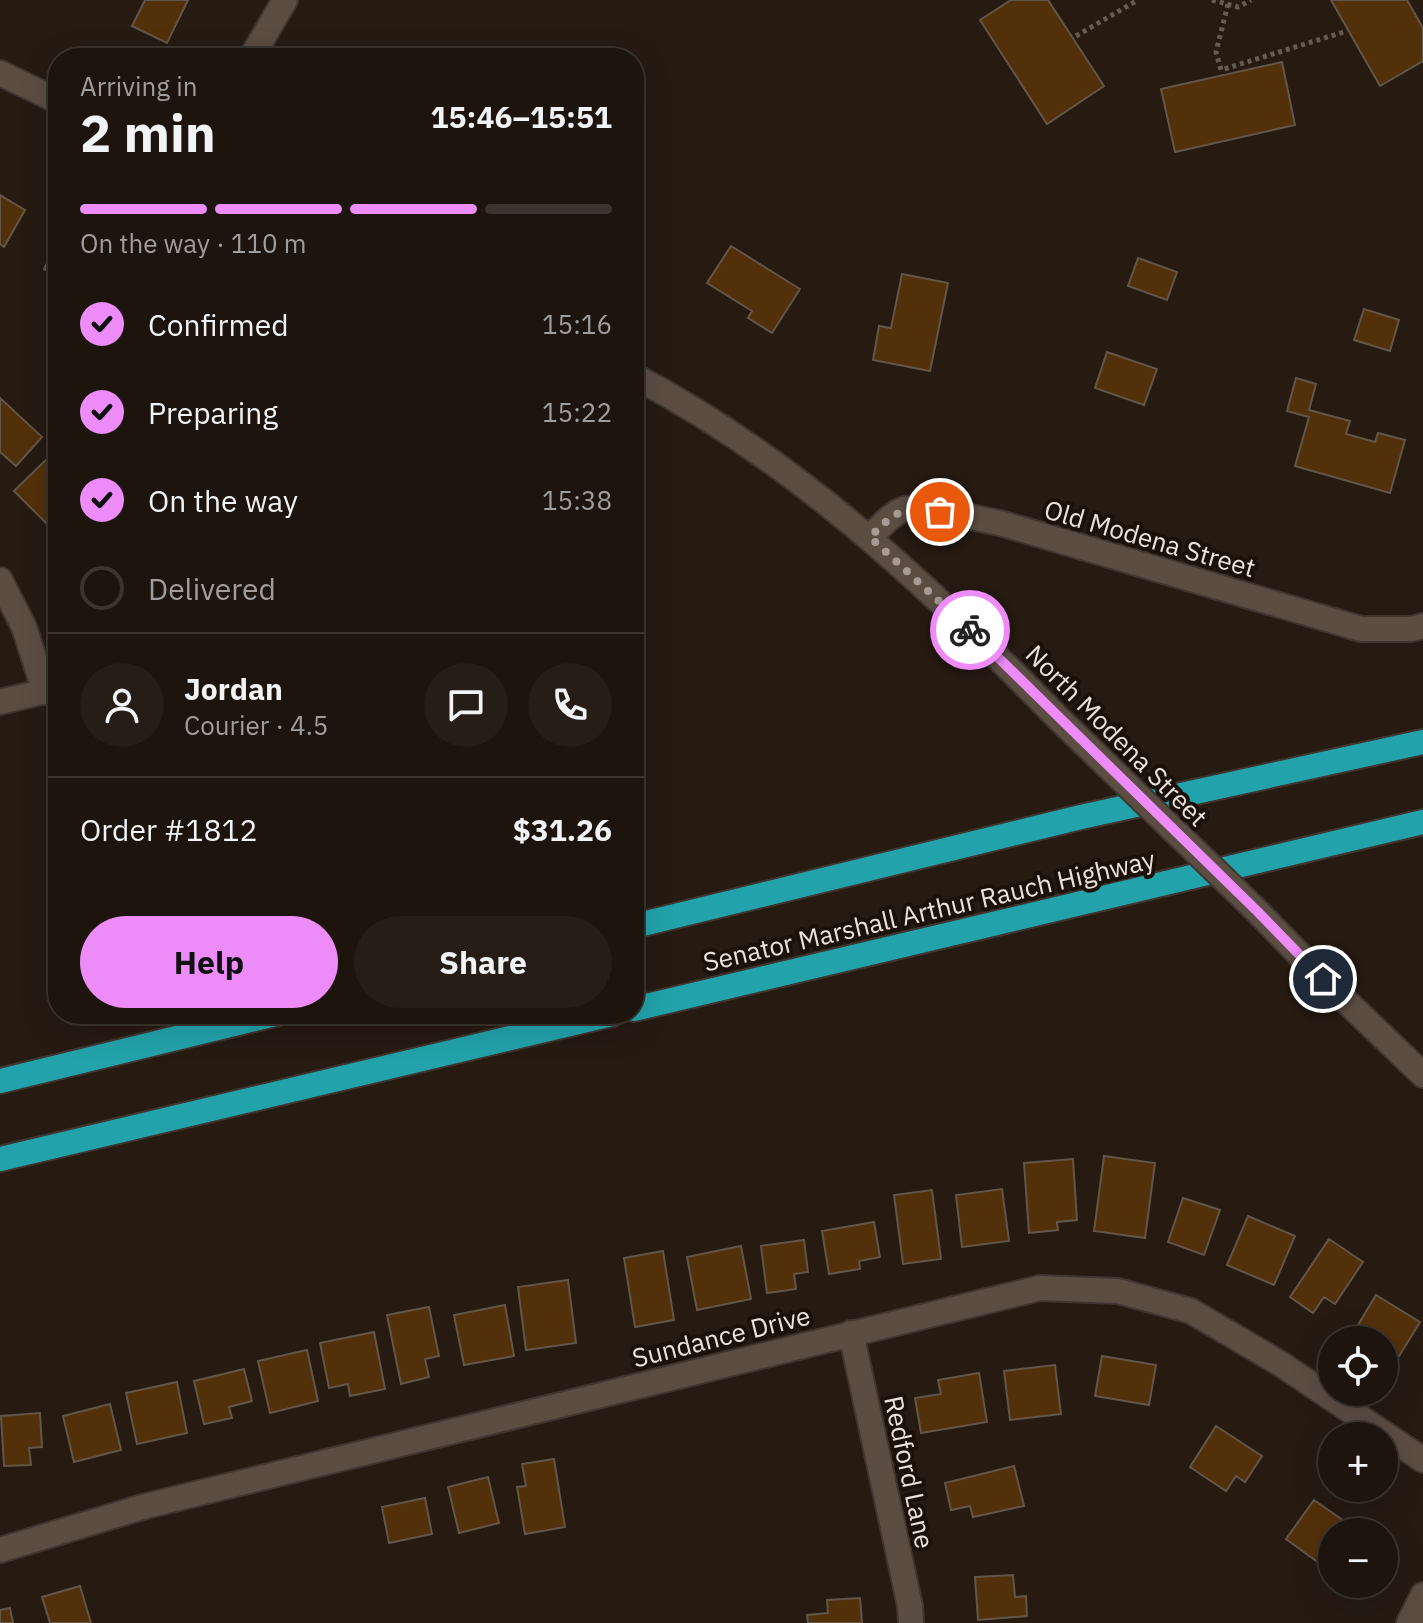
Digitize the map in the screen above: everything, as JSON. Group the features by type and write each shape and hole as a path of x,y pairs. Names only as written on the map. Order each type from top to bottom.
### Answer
{"highway":[{"name":"Senator Marshall Arthur Rauch Highway","path":"644,924 1081,817 1423,742"},
{"name":"Senator Marshall Arthur Rauch Highway","path":"644,1007 1423,822"},
{"path":"0,1081 234,1024"},
{"path":"0,1159 570,1024"}],"street":[{"path":"257,48 285,0"},
{"path":"0,73 48,96"},
{"name":"North Modena Street","path":"644,382 731,433 870,537 987,646 1423,1075"},
{"name":"Old Modena Street","path":"870,537 903,509 940,512 1000,523 1361,629 1411,629 1423,626"},
{"path":"0,580 48,683"},
{"path":"0,702 48,691"},
{"name":"Sundance Drive","path":"0,1550 146,1506 1040,1288 1118,1291 1191,1311 1281,1364 1423,1460"},
{"name":"Redford Lane","path":"851,1333 910,1606 911,1623"},
{"path":"1409,1623 1423,1595"}],"path":[{"path":"1076,36 1138,0"},
{"path":"1212,0 1238,7 1251,0"},
{"path":"1228,4 1216,52 1221,70 1347,31"}],"building":[{"path":"145,0 188,0 167,43 132,26"},
{"path":"1011,0 1048,0 1104,86 1047,124 980,20"},
{"path":"1331,0 1407,0 1423,28 1423,61 1380,86"},
{"path":"1282,62 1295,125 1175,152 1161,89"},
{"path":"0,195 25,210 4,247 0,244"},
{"path":"731,246 800,289 772,333 748,318 752,311 707,283"},
{"path":"1138,258 1177,272 1167,300 1128,286"},
{"path":"902,274 948,283 930,371 873,360 879,326 891,328"},
{"path":"1364,309 1399,320 1390,351 1354,340"},
{"path":"1107,352 1157,369 1144,405 1095,388"},
{"path":"1296,378 1316,384 1309,410 1350,421 1346,434 1375,442 1378,433 1405,440 1390,493 1295,466 1309,417 1287,411"},
{"path":"0,398 42,437 16,466 0,452"},
{"path":"48,458 48,525 14,491"},
{"path":"1104,1156 1155,1163 1145,1238 1094,1231"},
{"path":"1073,1159 1077,1220 1057,1222 1058,1230 1029,1233 1024,1163"},
{"path":"1002,1189 1009,1241 962,1247 956,1195"},
{"path":"932,1190 941,1259 903,1264 894,1195"},
{"path":"1183,1198 1220,1210 1204,1255 1168,1242"},
{"path":"1248,1216 1295,1236 1274,1285 1227,1265"},
{"path":"874,1222 880,1257 859,1261 860,1269 829,1274 822,1231"},
{"path":"1329,1239 1363,1262 1335,1304 1324,1297 1313,1313 1290,1297"},
{"path":"804,1240 808,1272 794,1274 796,1289 767,1293 761,1246"},
{"path":"741,1246 751,1299 697,1310 687,1257"},
{"path":"663,1251 674,1320 635,1327 624,1258"},
{"path":"568,1280 576,1343 526,1350 518,1287"},
{"path":"1376,1295 1420,1322 1398,1358 1398,1326 1357,1326"},
{"path":"505,1305 514,1356 464,1365 454,1315"},
{"path":"429,1307 439,1356 425,1359 429,1377 401,1384 387,1315"},
{"path":"374,1332 385,1389 350,1396 348,1384 329,1388 320,1343"},
{"path":"307,1350 318,1401 270,1413 258,1361"},
{"path":"1102,1356 1156,1365 1149,1405 1095,1396"},
{"path":"1055,1365 1061,1414 1010,1420 1004,1371"},
{"path":"244,1369 252,1401 229,1407 232,1418 204,1424 194,1381"},
{"path":"979,1373 987,1422 921,1433 915,1398 941,1394 938,1380"},
{"path":"177,1382 187,1433 137,1444 126,1393"},
{"path":"110,1404 121,1450 74,1462 63,1416"},
{"path":"40,1413 42,1447 29,1448 31,1465 4,1466 1,1416"},
{"path":"1216,1426 1262,1456 1245,1482 1236,1476 1226,1491 1190,1467"},
{"path":"554,1459 565,1527 525,1534 517,1487 526,1486 522,1464"},
{"path":"1014,1466 1024,1506 973,1517 970,1506 951,1510 945,1483"},
{"path":"488,1477 499,1523 459,1533 448,1487"},
{"path":"425,1498 432,1534 389,1543 382,1507"},
{"path":"1314,1500 1340,1518 1318,1518 1318,1562 1286,1539"},
{"path":"1013,1575 1015,1597 1026,1596 1027,1616 978,1620 975,1577"},
{"path":"80,1586 91,1623 50,1623 42,1597"},
{"path":"860,1598 862,1623 808,1623 807,1615 828,1613 827,1600"},
{"path":"10,1608 13,1623 0,1623 0,1610"}],"way so far":[{"path":"940,512 903,509 870,537 970,630"}],"route":[{"path":"970,630 1323,979"}]}
